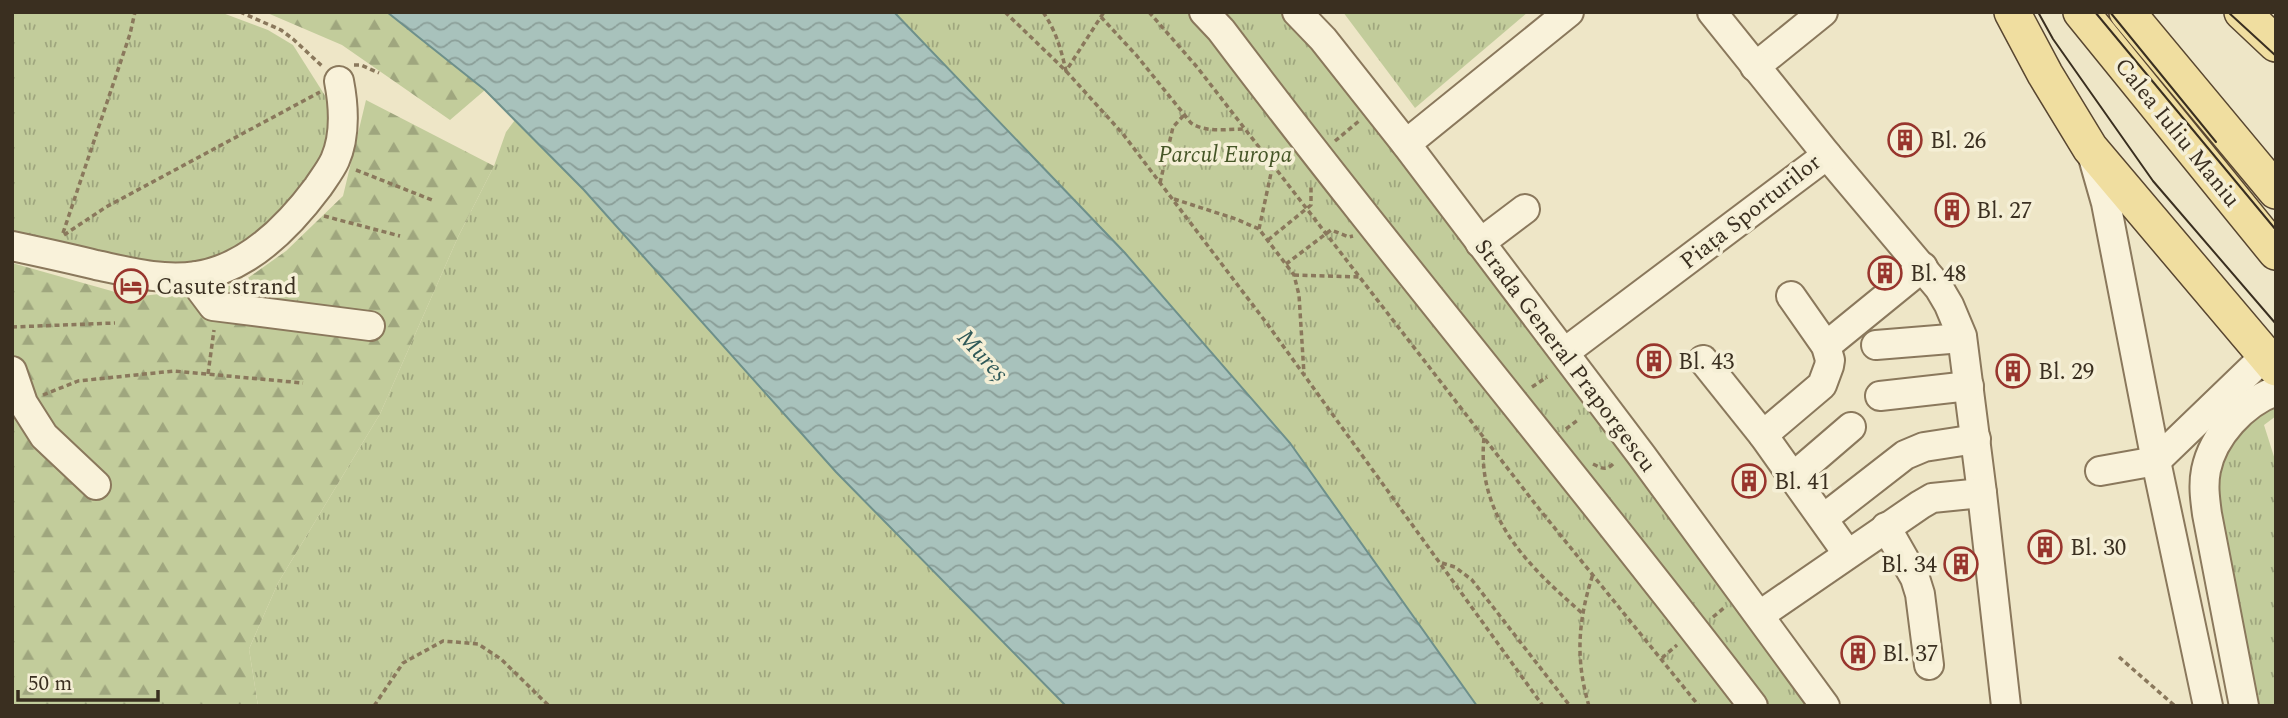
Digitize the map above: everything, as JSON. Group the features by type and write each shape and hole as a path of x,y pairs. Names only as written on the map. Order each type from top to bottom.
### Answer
{"main road":[{"path":"2012,12 2045,74 2090,148 2271,362"},
{"name":"Calea Iuliu Maniu","path":"2081,12 2265,239"},
{"name":"Calea Iuliu Maniu","path":"2127,12 2276,191"},
{"path":"2242,12 2276,44"}],"street":[{"path":"1204,12 1221,30 1316,156 1557,455 1753,706"},
{"name":"Strada General Praporgescu","path":"1297,12 1323,39 1406,144 1564,352 1825,706"},
{"name":"Piața Sporturilor","path":"1564,352 1828,155 1712,12"},
{"path":"1755,67 1823,12"},
{"path":"1406,144 1560,15"},
{"path":"12,246 141,275 172,278 197,276 220,270 254,252 300,210 335,162 343,125 339,81"},
{"path":"2090,148 2106,203 2156,461 2208,706"},
{"path":"1828,155 1923,267 1949,304 1962,338 2006,706"},
{"path":"1480,243 1525,209"},
{"path":"1826,346 1923,267"},
{"path":"197,276 201,290 213,306 370,326"},
{"path":"1763,435 1822,385 1830,360 1826,346 1791,296"},
{"path":"1876,345 1962,338"},
{"path":"1703,360 1794,476 1847,553"},
{"path":"2100,471 2156,461 2271,362"},
{"path":"12,371 23,403 44,436 96,485"},
{"path":"1880,396 1969,386"},
{"path":"2244,706 2207,514 2205,472 2216,445 2234,420 2259,399 2276,391"},
{"path":"1794,476 1851,427"},
{"path":"1824,518 1905,455 1924,447 1976,439"},
{"path":"1760,615 1847,553 1932,498 1982,493"},
{"path":"1886,527 1915,578 1920,594 1929,665"}],"path":[{"path":"135,12 130,34 61,237 106,207 339,81 345,68 361,65 379,74"},
{"path":"240,12 293,38 339,81"},
{"path":"1005,12 1066,71 1123,134 1305,376 1543,706"},
{"path":"1043,12 1054,28 1066,71"},
{"path":"1066,71 1104,12"},
{"path":"1149,12 1197,67 1536,505 1699,706"},
{"path":"1101,17 1198,128 1245,129"},
{"path":"1316,156 1377,107"},
{"path":"1160,183 1173,127 1184,115"},
{"path":"335,162 432,200"},
{"path":"1259,229 1273,164"},
{"path":"1172,199 1236,219 1259,229 1268,240 1294,275 1299,295 1305,376"},
{"path":"1268,240 1308,208"},
{"path":"300,210 400,236"},
{"path":"1286,264 1326,233"},
{"path":"1294,275 1361,278"},
{"path":"208,375 218,307"},
{"path":"12,327 115,323"},
{"path":"23,403 78,382 174,371 303,383"},
{"path":"1528,391 1547,377"},
{"path":"1561,433 1579,419"},
{"path":"1484,436 1484,479 1491,503 1507,534 1528,562 1582,613"},
{"path":"1440,562 1455,568 1472,580 1570,706"},
{"path":"1589,706 1584,690 1579,649 1582,613 1593,575"},
{"path":"374,706 403,663 443,640 478,644 501,659 549,706"},
{"path":"2119,657 2175,706"}],"green space":[{"path":"12,12 220,12 268,30 293,45 331,105 336,122 318,170 271,228 231,258 168,269 12,236"},
{"path":"265,12 387,12 485,90 450,120 342,45"},
{"name":"Parcul Europa","path":"894,12 1287,12 1329,57 1811,706 1477,706 1290,443 1125,253"},
{"path":"1343,12 1528,12 1415,108"},
{"path":"366,100 494,166 458,237 380,414 278,583 249,649 258,706 12,706 12,263 133,297 238,285 286,251 343,196"},
{"path":"515,120 584,190 836,472 1066,706 258,706 249,649 278,583 380,414 458,237 494,166 506,132"},
{"path":"2276,404 2276,416 2264,425 2276,463 2276,706 2258,706 2220,512 2218,483 2219,469 2227,448 2246,427"}],"water":[{"name":"Mureș","path":"387,12 894,12 1125,253 1290,443 1477,706 1066,706 836,472 584,190 485,90"}],"tram line":[{"path":"2038,12 2053,39 2153,181 2276,324"},
{"path":"2095,12 2276,230"},
{"path":"2110,12 2216,142"},
{"path":"2228,12 2276,56"}],"place":[{"name":"Bl. 26","path":"1905,140"},
{"name":"Bl. 27","path":"1952,210"},
{"name":"Bl. 48","path":"1885,273"},
{"name":"Casute strand","path":"131,286"},
{"name":"Bl. 43","path":"1654,361"},
{"name":"Bl. 29","path":"2013,371"},
{"name":"Bl. 41","path":"1749,481"},
{"name":"Bl. 30","path":"2045,547"},
{"name":"Bl. 34","path":"1961,564"},
{"name":"Bl. 37","path":"1858,653"}]}
